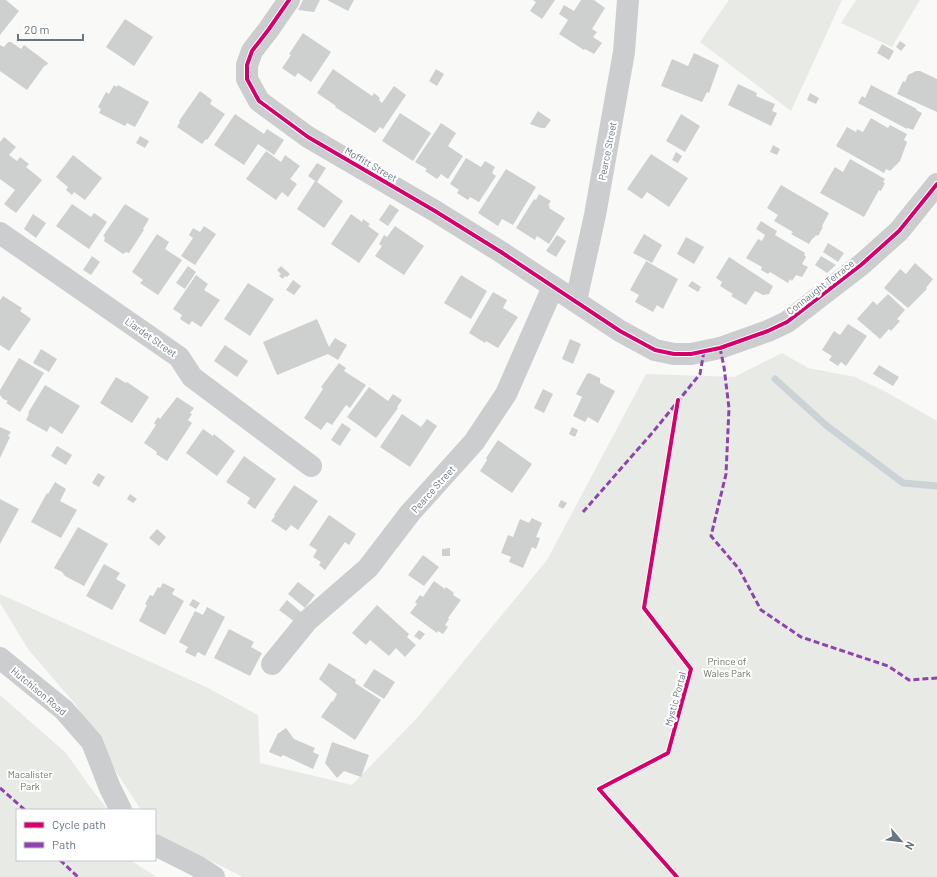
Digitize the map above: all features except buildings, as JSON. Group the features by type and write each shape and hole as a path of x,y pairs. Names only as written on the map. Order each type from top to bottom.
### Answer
{"street":[{"name":"Moffitt Street","path":"289,0 252,51 247,65 247,79 259,101 308,137 435,211 502,252 576,301"},
{"name":"Pearce Street","path":"576,301 595,216 623,60 628,0"},
{"name":"Connaught Terrace","path":"576,301 620,331 655,350 674,354 691,354 720,348 768,331 788,322 861,265 899,231 937,184"},
{"name":"Liardet Street","path":"0,233 179,357 192,377 311,466"},
{"name":"Pearce Street","path":"272,664 307,621 368,568 410,513 444,478 474,442 506,394 553,287"},
{"name":"Hutchison Road","path":"0,658 64,710 92,742 110,788 120,809"},
{"path":"156,846 197,866 214,877"}],"green space":[{"path":"729,0 842,0 791,111 700,42"},
{"path":"856,0 920,0 892,47 841,23"},
{"name":"Prince of Wales Park","path":"782,353 808,368 855,377 888,393 937,421 937,877 243,877 157,834 156,809 140,809 76,705 28,649 0,603 0,594 206,687 258,715 260,763 352,785 417,718 547,560 646,374 734,377"},
{"name":"Macalister Park","path":"0,695 66,753 107,809 16,809 16,861 132,861 157,877 0,877"}],"waterway":[{"path":"775,379 827,426 903,483 937,486"}],"marked path":[{"path":"720,348 729,408 726,474 711,536 739,569 761,610 801,637 888,666 909,680 937,678"},
{"path":"583,512 653,432 700,374 704,351"},
{"path":"0,788 24,809"},
{"path":"61,861 78,877"}],"cycle path":[{"path":"289,0 252,51 247,65 247,79 259,101 308,137 435,211 501,252 620,331 655,350 674,354 691,354 720,348 768,331 787,322 861,265 899,231 937,184"},
{"name":"Mystic Portal","path":"677,877 599,789 668,753 691,669 644,608 678,400"}]}
